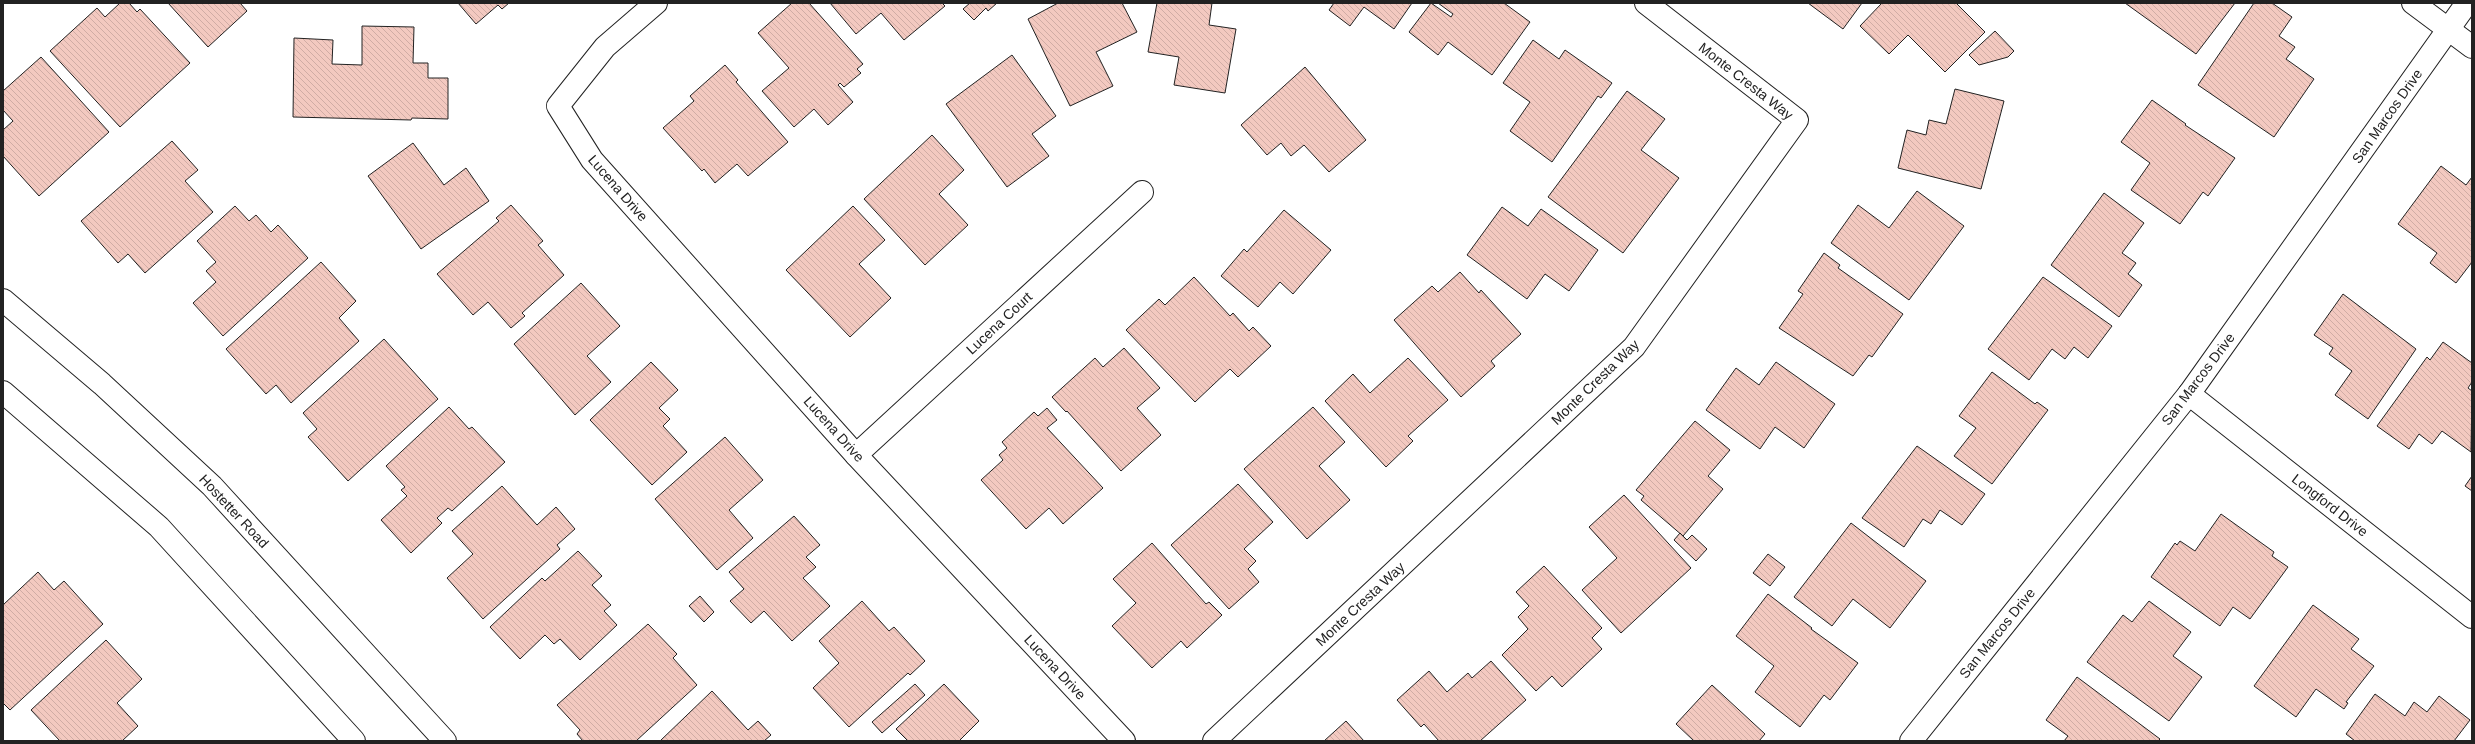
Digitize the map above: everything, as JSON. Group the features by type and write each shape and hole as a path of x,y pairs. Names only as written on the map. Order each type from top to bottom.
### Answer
{"street":[{"name":"Lucena Drive","path":"656,3 605,47 558,106 592,160 856,455 1124,741"},
{"name":"Monte Cresta Way","path":"1214,741 1634,347 1798,120 1646,3"},
{"path":"2413,3 2472,47"},
{"name":"San Marcos Drive","path":"1911,741 2189,394 2467,3"},
{"name":"Lucena Court","path":"856,455 1142,192"},
{"name":"Hostetter Road","path":"3,300 102,384 212,486 445,741"},
{"path":"3,392 159,527 354,741"},
{"name":"Longford Drive","path":"2189,394 2472,616"}],"building":[{"path":"120,3 129,3 137,12 140,9 190,63 120,127 50,51 97,8 105,17"},
{"path":"168,3 240,3 247,11 208,47"},
{"path":"458,3 509,3 502,9 498,5 476,24"},
{"path":"792,3 809,3 863,64 857,69 861,73 844,87 840,83 838,85 853,102 828,125 814,109 794,127 762,91 789,68 758,33"},
{"path":"830,3 942,3 945,6 904,40 881,13 856,34"},
{"path":"970,3 997,3 988,11 986,8 974,20 963,9"},
{"path":"1058,3 1122,3 1137,32 1096,52 1113,86 1070,106 1028,19"},
{"path":"1157,3 1212,3 1209,25 1236,29 1225,93 1174,85 1179,57 1148,52"},
{"path":"1334,3 1412,3 1394,29 1364,7 1350,26 1329,10"},
{"path":"1431,3 1451,17 1453,14 1438,3 1504,3 1530,22 1492,75 1448,42 1438,55 1409,32"},
{"path":"1808,3 1862,3 1843,29"},
{"path":"1882,3 1956,3 1985,32 1945,72 1908,35 1889,54 1860,26"},
{"path":"2125,3 2235,3 2196,54"},
{"path":"2254,3 2272,3 2292,17 2279,36 2295,47 2286,59 2314,79 2274,137 2198,85"},
{"path":"362,26 414,27 413,63 428,63 428,78 448,78 448,119 412,118 411,120 293,117 294,38 333,40 332,64 362,65"},
{"path":"1995,31 2014,51 2008,57 1979,65 1969,55"},
{"path":"1533,40 1559,59 1565,50 1612,83 1601,98 1598,96 1552,162 1510,131 1530,102 1503,83"},
{"path":"1012,55 1056,116 1032,134 1049,156 1007,187 946,104"},
{"path":"41,57 109,132 39,196 3,156 3,130 13,121 3,110 3,91"},
{"path":"725,65 738,80 736,82 788,142 748,176 737,164 715,183 704,169 702,171 663,128 694,101 690,96"},
{"path":"1305,67 1366,140 1329,172 1304,145 1291,156 1281,143 1267,155 1241,125"},
{"path":"1955,89 2004,101 1981,189 1898,168 1907,130 1926,135 1929,120 1946,124"},
{"path":"1627,91 1665,119 1641,150 1679,178 1623,253 1548,197"},
{"path":"2152,100 2186,124 2185,125 2235,158 2208,196 2203,192 2180,224 2131,190 2150,163 2121,142"},
{"path":"932,135 964,170 939,194 968,225 925,265 864,199"},
{"path":"172,141 198,170 185,181 213,212 145,273 128,254 118,263 81,221"},
{"path":"413,143 444,185 466,168 489,201 421,249 368,176"},
{"path":"2441,166 2466,185 2472,177 2472,262 2456,283 2430,263 2437,253 2398,224"},
{"path":"1917,191 1964,226 1909,300 1831,243 1858,205 1889,228"},
{"path":"2104,193 2144,223 2122,253 2136,263 2128,274 2142,285 2119,317 2051,265"},
{"path":"511,205 543,241 538,245 564,275 522,313 525,316 511,328 488,302 473,315 437,274 499,221 496,218"},
{"path":"235,206 249,221 256,215 271,232 278,225 308,258 223,336 193,303 216,282 206,271 216,262 197,241"},
{"path":"853,206 885,240 859,264 891,298 850,337 786,270"},
{"path":"1502,207 1528,226 1541,209 1598,250 1569,291 1545,274 1527,299 1467,255"},
{"path":"1284,210 1331,250 1293,294 1280,282 1258,307 1221,276 1244,249 1247,252"},
{"path":"1824,253 1840,265 1838,268 1903,314 1872,357 1869,355 1853,376 1779,328 1803,294 1798,291"},
{"path":"321,262 356,301 339,318 359,341 291,403 276,385 266,394 226,349"},
{"path":"1460,272 1479,293 1481,290 1521,334 1491,361 1495,366 1461,397 1394,320 1432,286 1438,292"},
{"path":"1194,277 1230,316 1233,313 1249,331 1253,327 1271,346 1238,377 1230,369 1195,402 1126,330 1159,299 1165,305"},
{"path":"2043,277 2112,326 2088,358 2074,347 2065,359 2052,349 2029,380 1988,349"},
{"path":"581,283 620,326 587,356 611,382 575,415 514,344"},
{"path":"2343,294 2416,349 2368,419 2335,395 2352,371 2329,354 2333,348 2314,335"},
{"path":"384,339 438,399 348,481 308,437 317,429 303,413"},
{"path":"2443,342 2472,363 2472,382 2468,388 2472,391 2471,452 2442,431 2432,444 2419,434 2409,449 2377,426 2427,357 2430,360"},
{"path":"1124,348 1160,388 1137,408 1161,435 1121,471 1067,411 1066,412 1052,397 1095,358 1103,367"},
{"path":"1408,358 1448,400 1408,436 1413,441 1386,467 1325,401 1353,374 1370,393"},
{"path":"651,362 678,390 659,408 670,419 663,426 687,452 652,485 590,420"},
{"path":"1776,362 1835,404 1804,448 1775,427 1760,449 1706,410 1736,368 1759,385"},
{"path":"1992,372 2035,404 2037,402 2048,410 1992,484 1954,456 1976,428 1959,416"},
{"path":"449,407 469,429 472,427 505,462 452,511 448,508 437,518 442,523 411,553 381,520 407,496 401,490 405,487 386,466"},
{"path":"1313,407 1345,442 1319,466 1350,500 1307,539 1244,469"},
{"path":"1047,408 1057,420 1047,428 1103,488 1063,524 1049,508 1026,529 981,480 1003,460 999,455 1007,448 1002,442 1034,412 1038,416"},
{"path":"1695,421 1730,450 1708,476 1723,489 1683,536 1641,500 1644,496 1636,490"},
{"path":"725,437 763,480 729,510 753,538 717,570 655,499"},
{"path":"1917,446 1985,494 1962,525 1940,510 1931,524 1923,519 1904,547 1862,518"},
{"path":"2472,476 2472,491 2465,486"},
{"path":"1238,484 1273,522 1244,549 1256,561 1248,569 1259,582 1229,609 1171,545"},
{"path":"502,486 537,525 556,507 575,529 557,545 560,549 483,619 447,578 473,554 452,531"},
{"path":"1624,495 1691,568 1621,633 1582,590 1617,558 1589,527"},
{"path":"2221,514 2274,552 2272,556 2288,567 2250,619 2233,607 2220,626 2151,577 2175,543 2177,545 2180,541 2195,551"},
{"path":"794,516 820,545 806,557 816,567 803,578 830,606 792,641 764,611 751,623 730,601 744,589 729,572"},
{"path":"1851,523 1926,581 1890,628 1853,599 1832,626 1794,597"},
{"path":"1680,533 1687,540 1692,535 1707,549 1696,561 1674,540"},
{"path":"1152,543 1206,604 1209,602 1222,615 1187,648 1181,641 1152,668 1112,626 1136,603 1113,579"},
{"path":"578,551 602,576 592,585 611,605 604,611 617,625 580,660 560,639 554,644 545,635 520,659 490,627 542,578 545,581"},
{"path":"1768,554 1785,567 1770,586 1753,573"},
{"path":"1544,566 1602,628 1592,638 1602,649 1562,687 1552,676 1536,691 1502,655 1528,629 1518,617 1529,606 1516,592"},
{"path":"38,572 54,590 64,581 103,624 10,710 3,703 3,605"},
{"path":"1768,594 1812,628 1811,629 1858,663 1830,700 1824,695 1800,727 1755,692 1774,666 1736,636"},
{"path":"700,596 714,612 704,622 689,606"},
{"path":"862,601 889,631 894,627 925,661 910,675 908,673 849,727 813,688 839,663 819,641"},
{"path":"2149,601 2191,632 2173,656 2202,677 2169,721 2087,662 2123,615 2132,622"},
{"path":"2313,605 2359,639 2351,649 2374,666 2346,702 2348,703 2344,709 2316,689 2296,717 2254,686"},
{"path":"648,624 677,654 673,658 697,685 636,741 583,741 577,734 580,730 557,705"},
{"path":"106,640 142,679 117,703 138,726 122,741 60,741 31,710"},
{"path":"1491,661 1526,700 1480,741 1439,741 1424,724 1421,727 1397,700 1429,671 1447,692 1468,673 1472,678"},
{"path":"2077,677 2160,739 2158,741 2064,741 2068,736 2046,720"},
{"path":"915,684 925,695 882,733 872,722"},
{"path":"944,684 979,721 959,741 908,741 896,729"},
{"path":"1712,685 1765,734 1759,741 1694,741 1676,724"},
{"path":"712,691 748,730 758,721 771,735 764,741 660,741"},
{"path":"2375,694 2405,716 2414,702 2427,712 2439,696 2470,720 2454,741 2355,741 2346,734"},
{"path":"1346,721 1364,741 1324,741"}]}
